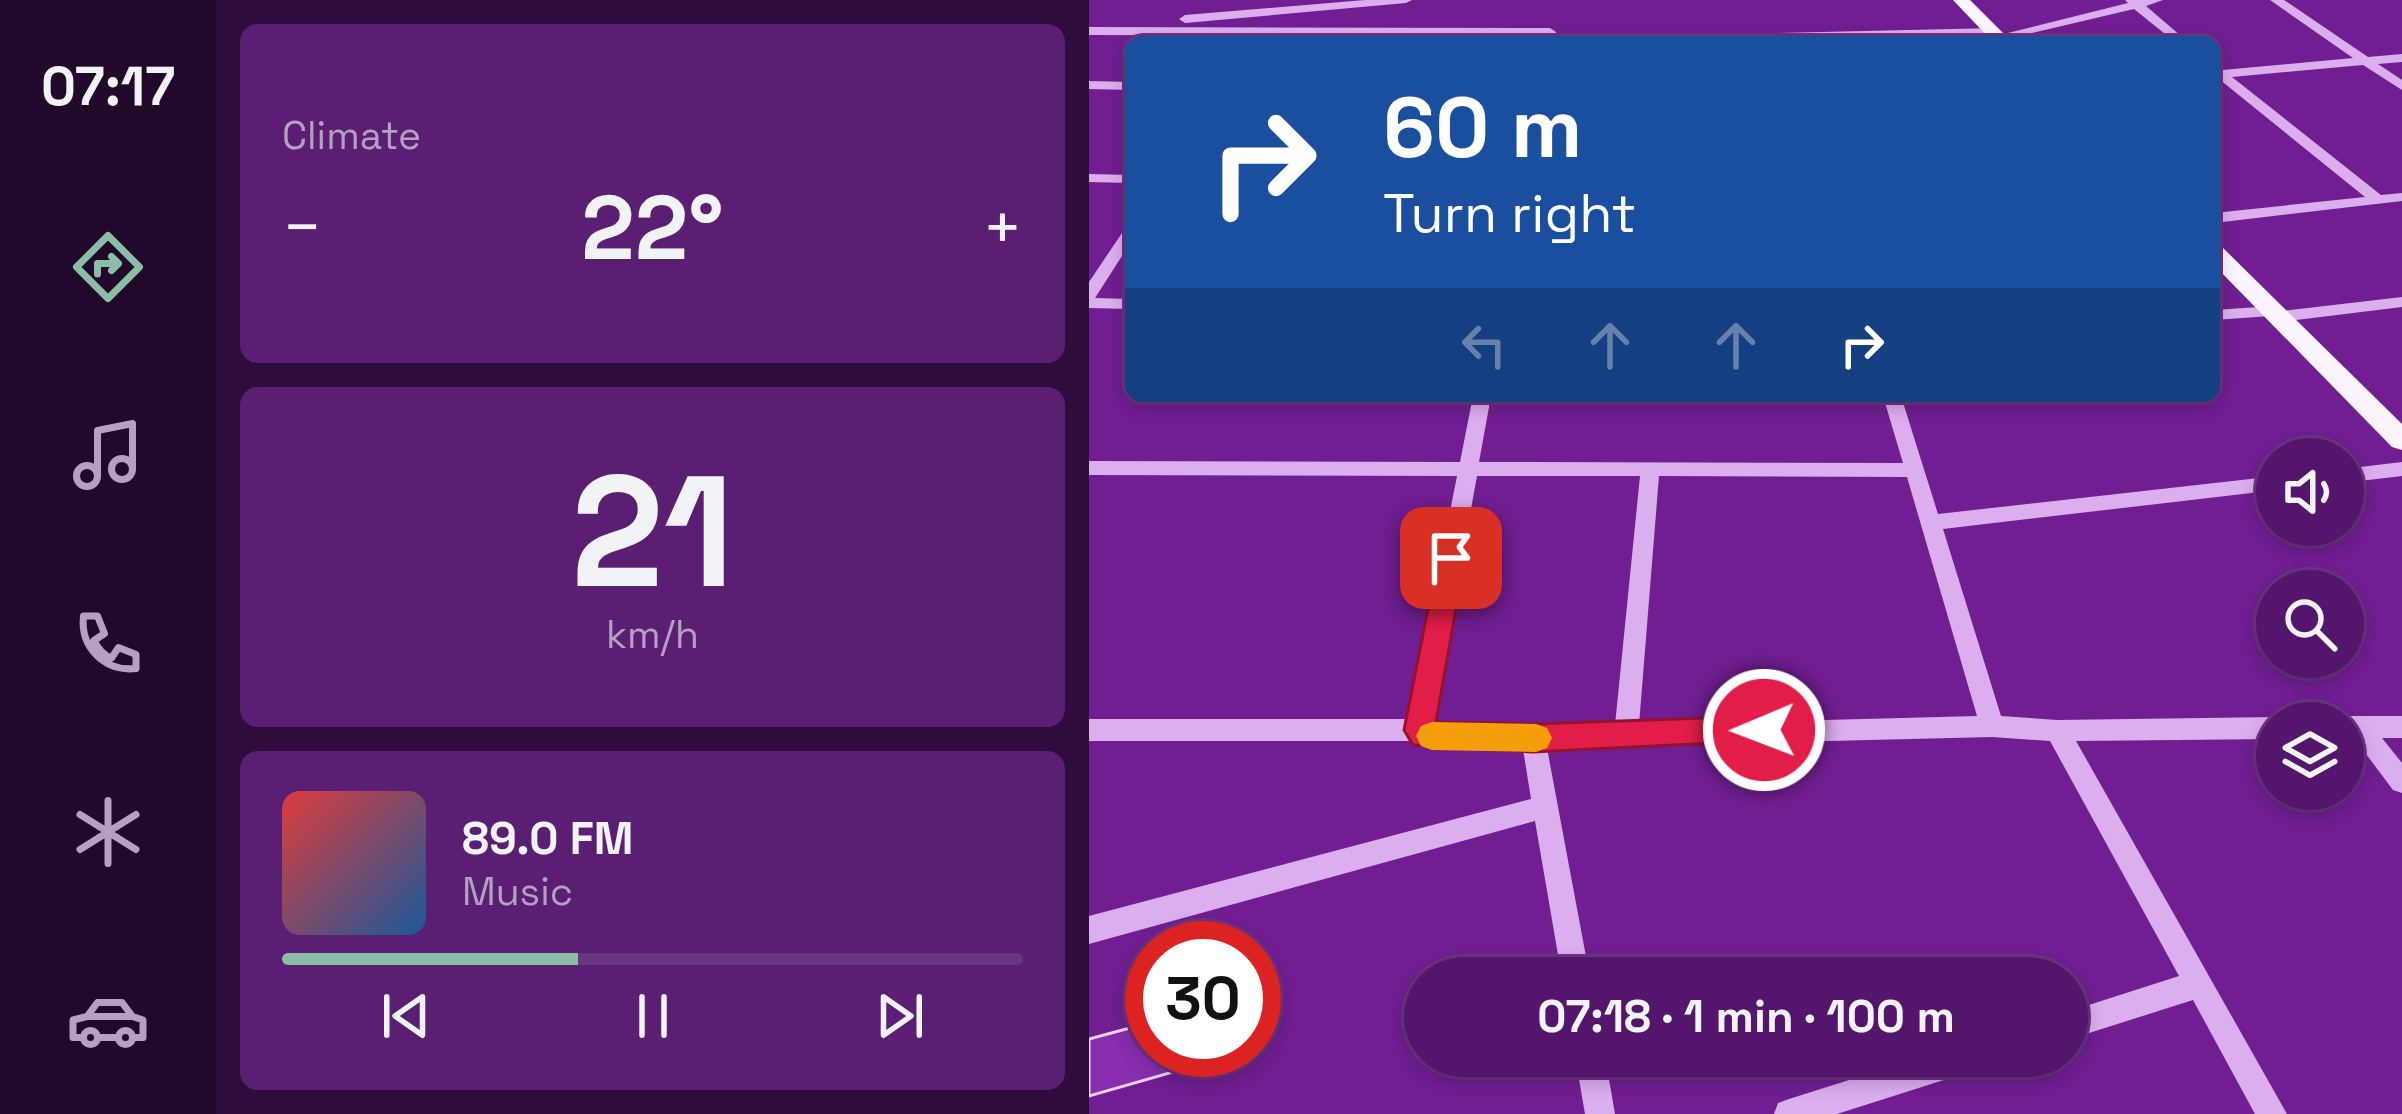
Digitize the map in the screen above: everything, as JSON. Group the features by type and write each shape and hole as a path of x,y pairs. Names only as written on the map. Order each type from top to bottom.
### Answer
{"main road":[{"path":"1961,0 1997,36"},
{"path":"2220,258 2402,440"}],"street":[{"path":"1089,29 1406,0"},
{"path":"2002,36 2157,0"},
{"path":"2276,0 2402,86"},
{"path":"2134,2 2175,36"},
{"path":"1089,29 1236,36"},
{"path":"1316,36 1550,32 1549,36"},
{"path":"2220,71 2402,58"},
{"path":"2220,73 2378,200"},
{"path":"1089,86 1125,86"},
{"path":"1089,178 1125,178"},
{"path":"2220,217 2402,197"},
{"path":"1125,240 1089,299 1125,303"},
{"path":"2220,315 2402,302"},
{"path":"1419,730 1481,402"},
{"path":"1893,402 1992,726"},
{"path":"1089,468 1915,470"},
{"path":"2364,474 2402,469"},
{"path":"1626,733 1650,471"},
{"path":"1931,523 2256,485"},
{"path":"1419,730 1424,736 1533,738 1992,726 2256,728"},
{"path":"2364,727 2402,727"},
{"path":"1089,730 1419,730"},
{"path":"2057,730 2272,1114"},
{"path":"1533,738 1572,957"},
{"path":"2364,741 2402,782"},
{"path":"1089,930 1545,807"},
{"path":"2088,1019 2199,984"},
{"path":"1594,1077 1600,1114"},
{"path":"1789,1114 1906,1077"}],"building":[{"path":"1125,1029 1125,1077 1156,1077 1089,1096 1089,1039"}],"slow traffic":[{"path":"1432,736 1536,738"}],"route":[{"path":"1451,558 1419,730 1424,736 1533,738 1764,730"}]}
